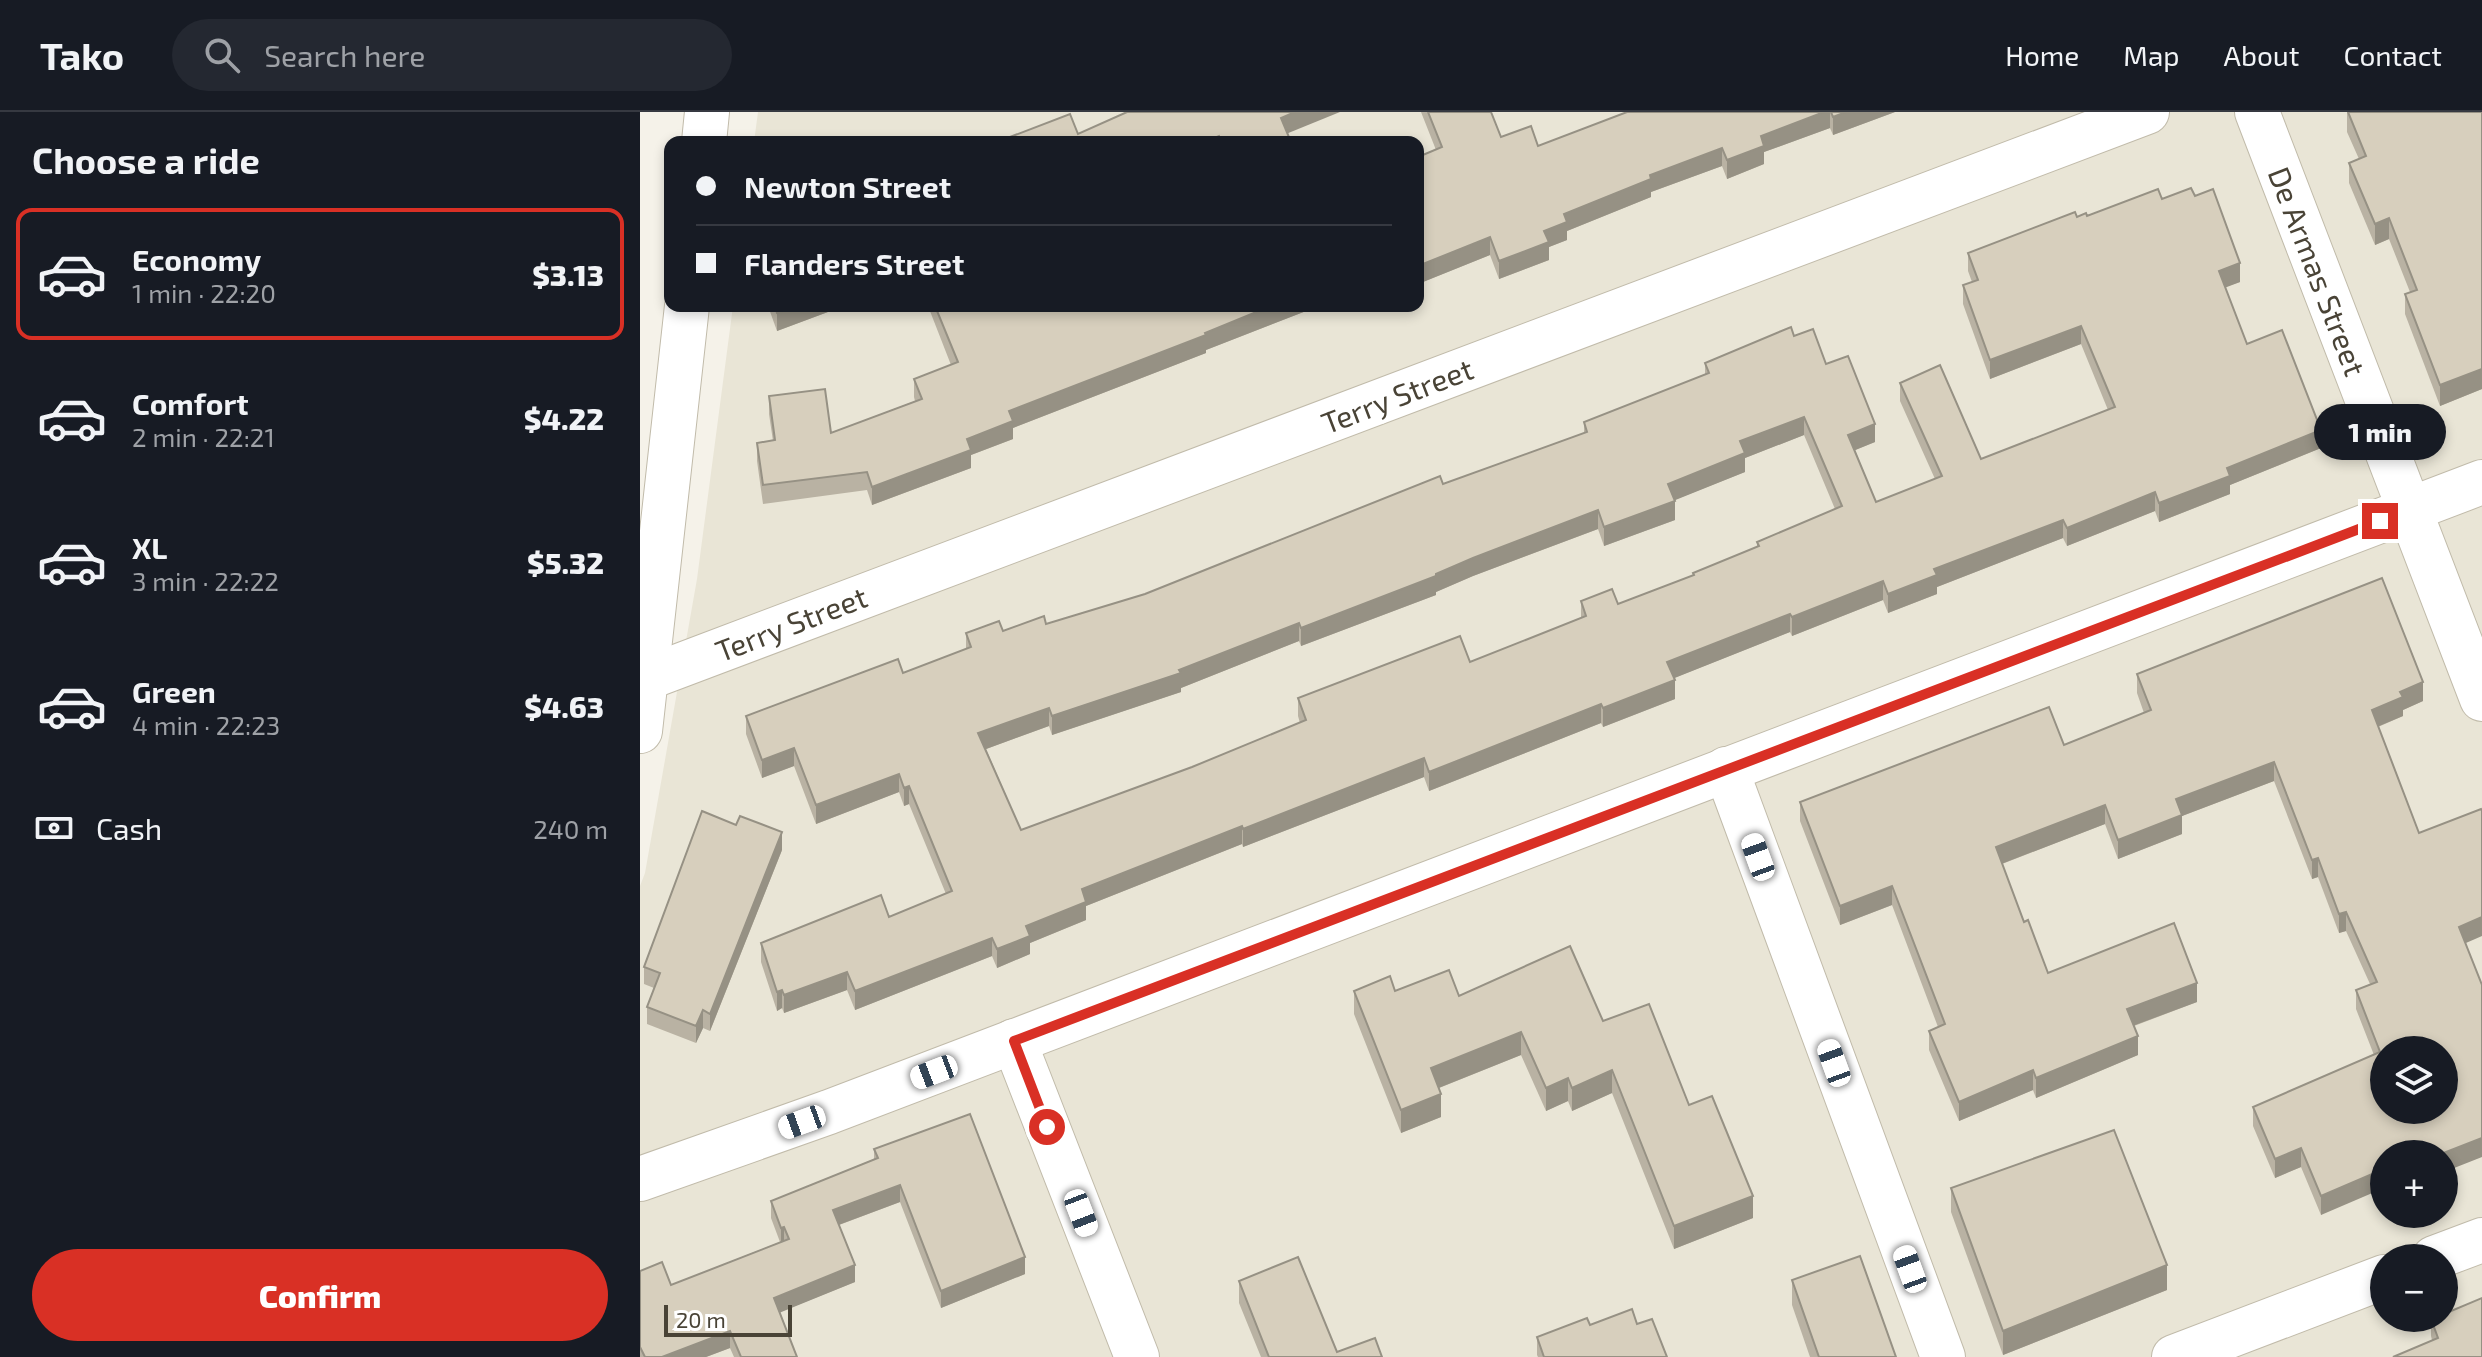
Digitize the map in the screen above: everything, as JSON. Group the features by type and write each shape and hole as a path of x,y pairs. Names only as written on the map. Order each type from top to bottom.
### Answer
{"street":[{"path":"705,136 707,112"},
{"name":"Terry Street","path":"647,678 2147,112"},
{"name":"De Armas Street","path":"2257,112 2482,699"},
{"path":"640,731 686,312"},
{"path":"640,1179 829,1112 2482,482"},
{"path":"1726,769 1943,1357"},
{"path":"1014,1041 1137,1357"},
{"path":"2458,1249 2482,1240"},
{"path":"2174,1357 2370,1282"}],"shaded area":[{"path":"758,112 2482,112 2482,1357 640,1357 640,886 645,873 697,579 732,312 1424,312 1424,136 755,136"}],"building":[{"path":"1127,112 1295,112 1281,118 1288,136 1013,136 1070,114 1078,134"},
{"path":"1428,112 1491,112 1501,137 1531,126 1538,146 1627,112 1824,112 1761,136 1764,146 1727,160 1722,148 1650,175 1651,179 1564,214 1567,222 1544,231 1549,242 1499,261 1490,237 1424,264 1424,154 1442,147"},
{"path":"2348,112 2482,112 2482,369 2440,385 2405,294 2417,290 2389,218 2375,224 2349,163 2366,156"},
{"path":"2191,188 2195,196 2213,189 2240,263 2219,271 2247,344 2282,330 2321,430 2227,468 2230,476 2159,503 2155,492 2067,528 2063,520 1934,569 1937,575 1888,594 1883,581 1792,617 1790,614 1667,662 1675,680 1603,708 1601,704 1429,772 1424,758 1243,829 1242,826 1082,889 1086,902 1026,926 1030,936 997,949 992,938 855,991 847,972 784,995 782,990 777,992 761,943 881,895 889,917 952,891 909,786 904,788 899,774 816,805 794,748 762,760 746,716 898,659 903,673 971,647 966,633 999,621 1003,631 1044,616 1046,624 1145,594 1440,476 1443,484 1587,432 1584,422 1709,373 1705,363 1791,327 1794,336 1813,329 1826,364 1848,356 1875,424 1848,435 1876,502 1942,476 1900,383 1940,365 1981,459 2115,407 2081,326 1990,360 1963,285 1978,280 1968,253 2075,212 2077,217 2086,213 2087,216 2158,189 2162,199","holes":["1804,417 1842,506 1757,542 1759,546 1694,575 1618,604 1612,589 1581,601 1586,616 1470,662 1460,636 1298,698 1306,720 1192,767 1021,830 978,733 1049,708 1052,716 1181,673 1179,670 1299,623 1301,628 1598,510 1604,527 1675,501 1668,484 1745,453 1740,441"]},
{"path":"937,312 1256,312 1206,335 1009,411 1013,421 967,439 971,450 872,487 867,472 763,485 757,443 775,440 769,396 825,389 831,433 922,399 914,379 958,362"},
{"path":"2382,578 2423,682 2400,692 2403,697 2372,710 2419,833 2482,811 2482,917 2459,927 2482,985 2482,1138 2458,1147 2458,1140 2370,1140 2370,1175 2321,1196 2301,1148 2275,1159 2253,1107 2370,1056 2370,1124 2458,1124 2458,1036 2374,1036 2356,990 2377,982 2346,912 2339,914 2318,858 2312,860 2274,762 2176,799 2182,815 2118,840 2105,805 1996,847 2024,922 2028,920 2048,973 2174,923 2197,983 2127,1009 2138,1036 2036,1078 2033,1070 1959,1102 1929,1031 1945,1024 1892,886 1840,906 1800,802 2049,707 2064,745 2151,710 2137,674"},
{"path":"702,811 736,825 740,816 782,832 710,1014 703,1010 696,1026 647,1007 660,973 644,967"},
{"path":"1570,946 1603,1021 1649,1004 1689,1105 1712,1096 1753,1196 1674,1226 1612,1070 1572,1088 1568,1078 1546,1088 1521,1032 1431,1068 1441,1094 1401,1110 1354,991 1390,976 1395,991 1449,970 1459,996"},
{"path":"970,1114 1025,1257 941,1291 900,1185 833,1210 855,1265 774,1298 797,1357 741,1357 730,1331 662,1357 645,1357 640,1347 640,1271 662,1262 671,1285 789,1239 784,1227 781,1228 771,1201 878,1158 874,1149"},
{"path":"2114,1130 2167,1265 2003,1331 1951,1188"},
{"path":"1860,1256 1896,1357 1819,1357 1792,1280"},
{"path":"1298,1257 1337,1352 1375,1338 1382,1357 1269,1357 1239,1281"},
{"path":"2482,1298 2482,1357 2393,1357 2438,1338 2436,1332 2458,1332 2458,1308"},
{"path":"1632,1309 1637,1324 1652,1319 1667,1357 1544,1357 1537,1337 1587,1318 1590,1325"}],"route":[{"path":"1047,1127 1014,1041 2380,521"}]}
